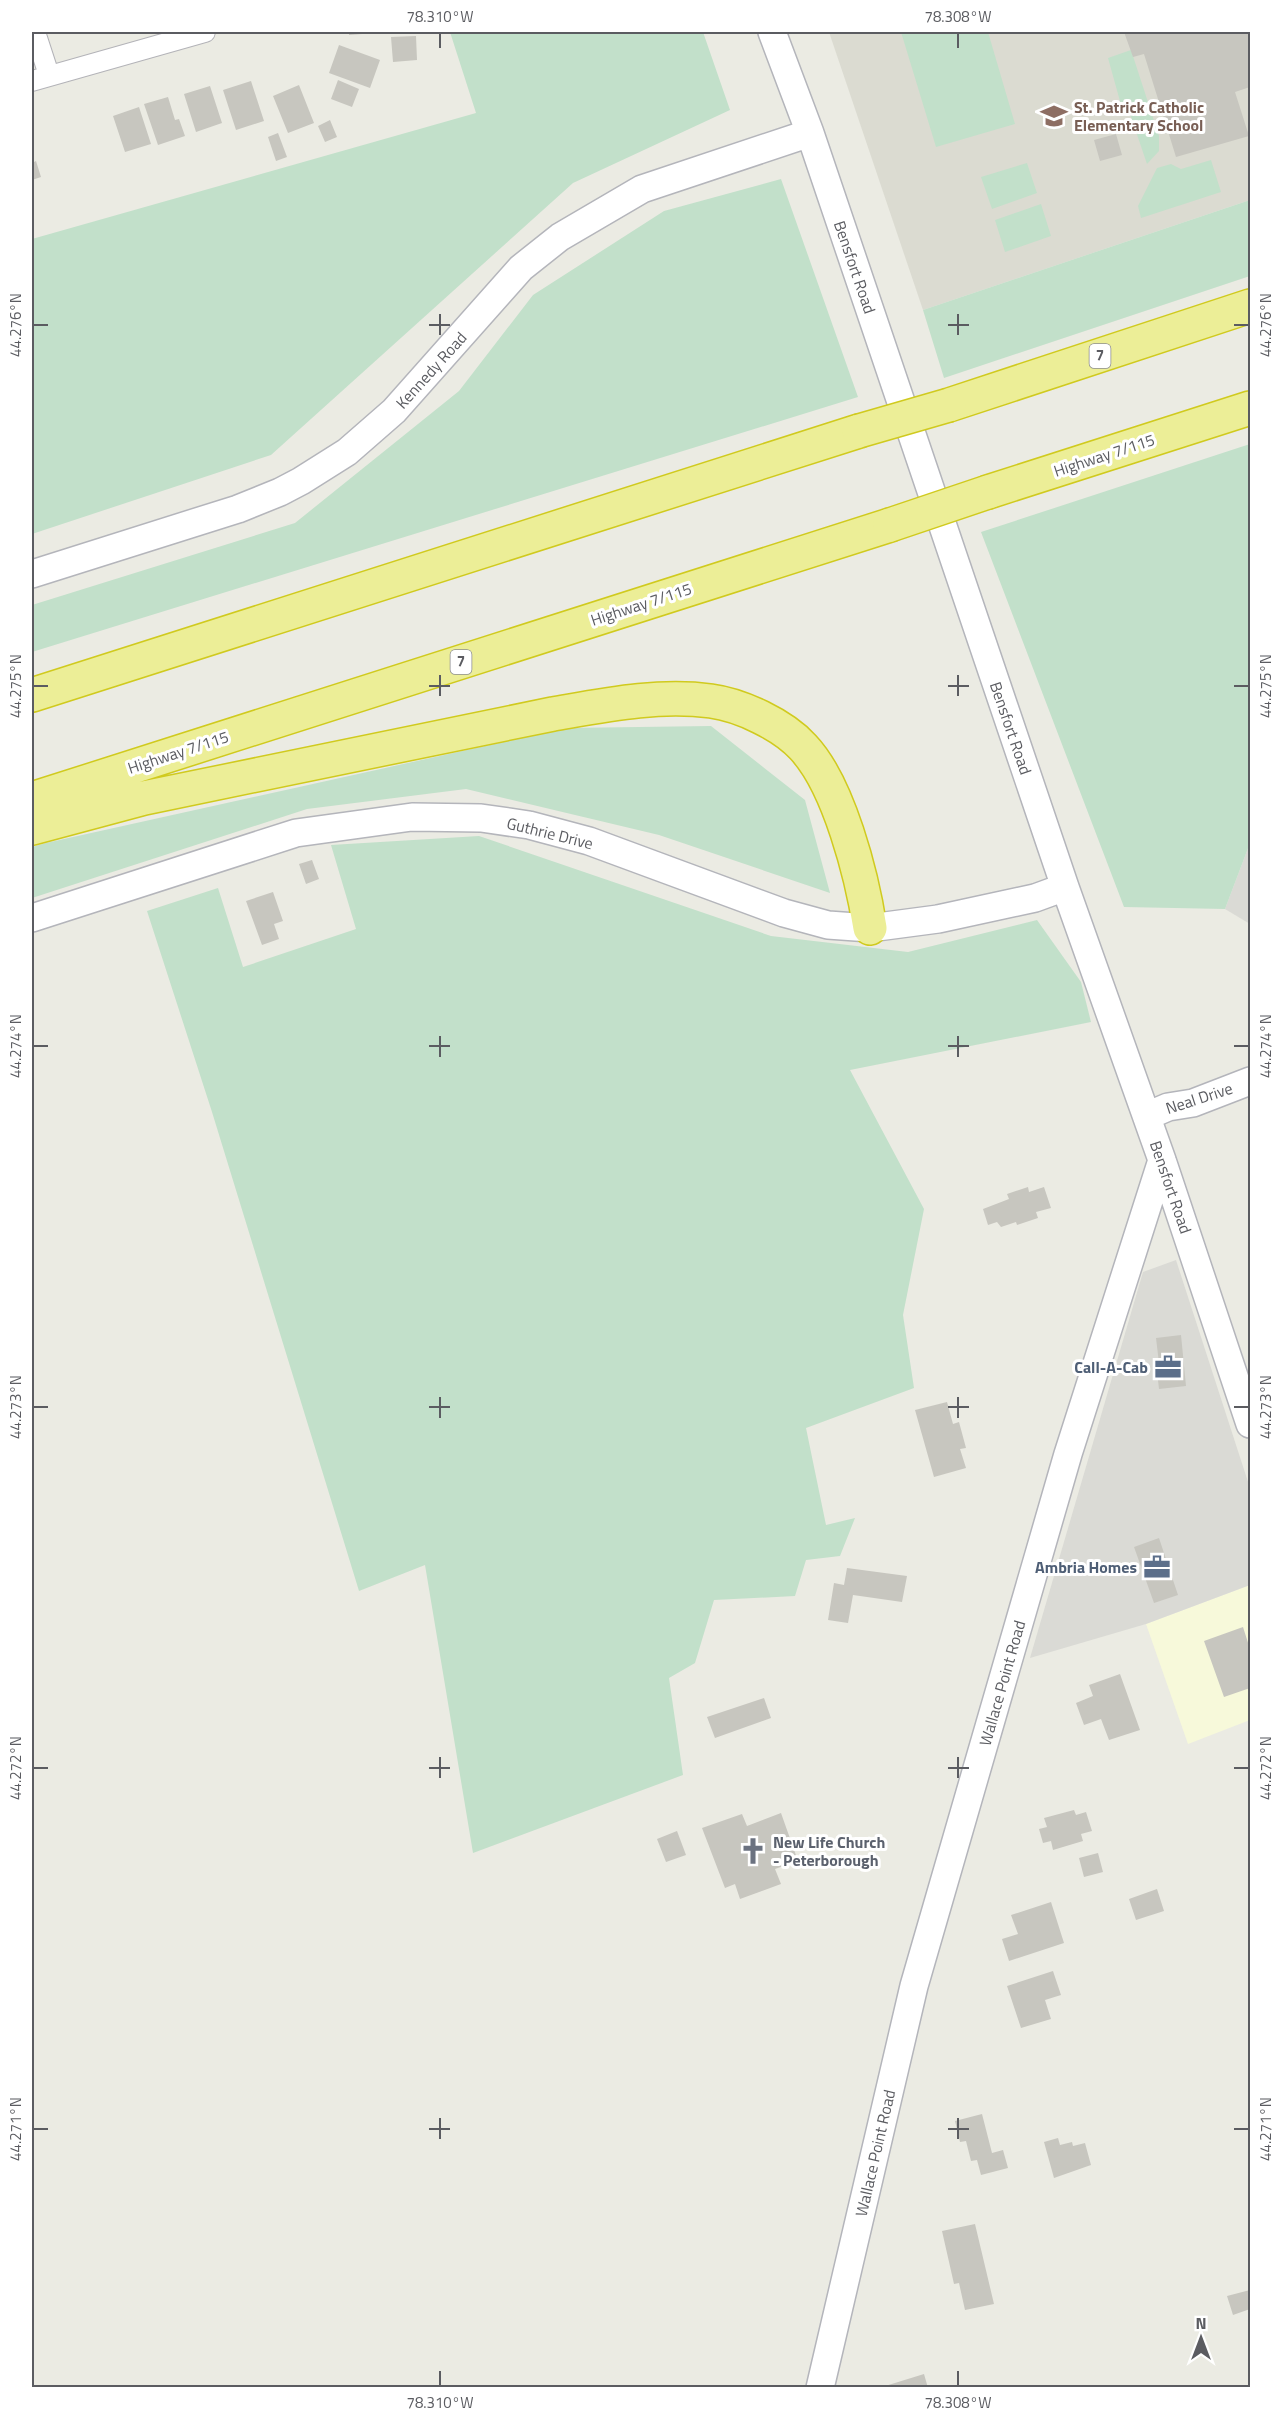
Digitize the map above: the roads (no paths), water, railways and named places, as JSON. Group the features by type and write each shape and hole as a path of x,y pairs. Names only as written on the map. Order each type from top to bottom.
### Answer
{"highway":[{"name":"7","path":"32,695 859,431 949,405 1251,306"},
{"name":"Highway 7/115","path":"32,799 1251,408"},
{"path":"32,828 144,798 553,714 619,702 677,699 713,701 741,710 779,727 803,746 824,774 845,830 866,902 870,928"}],"main road":[{"name":"Bensfort Road","path":"772,32 810,133 1065,887 1147,1116 1251,1424"},
{"name":"Kennedy Road","path":"32,574 238,509 300,481 347,452 394,411 520,268 560,237 642,189 810,133"},
{"name":"Guthrie Drive","path":"32,918 296,833 378,821 448,817 481,818 529,825 589,841 784,913 828,925 870,928 938,919 1035,898 1065,887"},
{"name":"Neal Drive","path":"1147,1116 1168,1107 1193,1103 1251,1081"},
{"name":"Wallace Point Road","path":"820,2388 914,1986 1068,1454 1162,1160"}],"street":[{"path":"35,32 40,78 205,32"}],"place":[{"name":"St. Patrick Catholic Elementary School","path":"1054,116"},
{"name":"Call-A-Cab","path":"1168,1367"},
{"name":"Ambria Homes","path":"1157,1567"},
{"name":"New Life Church - Peterborough","path":"753,1851"}]}
